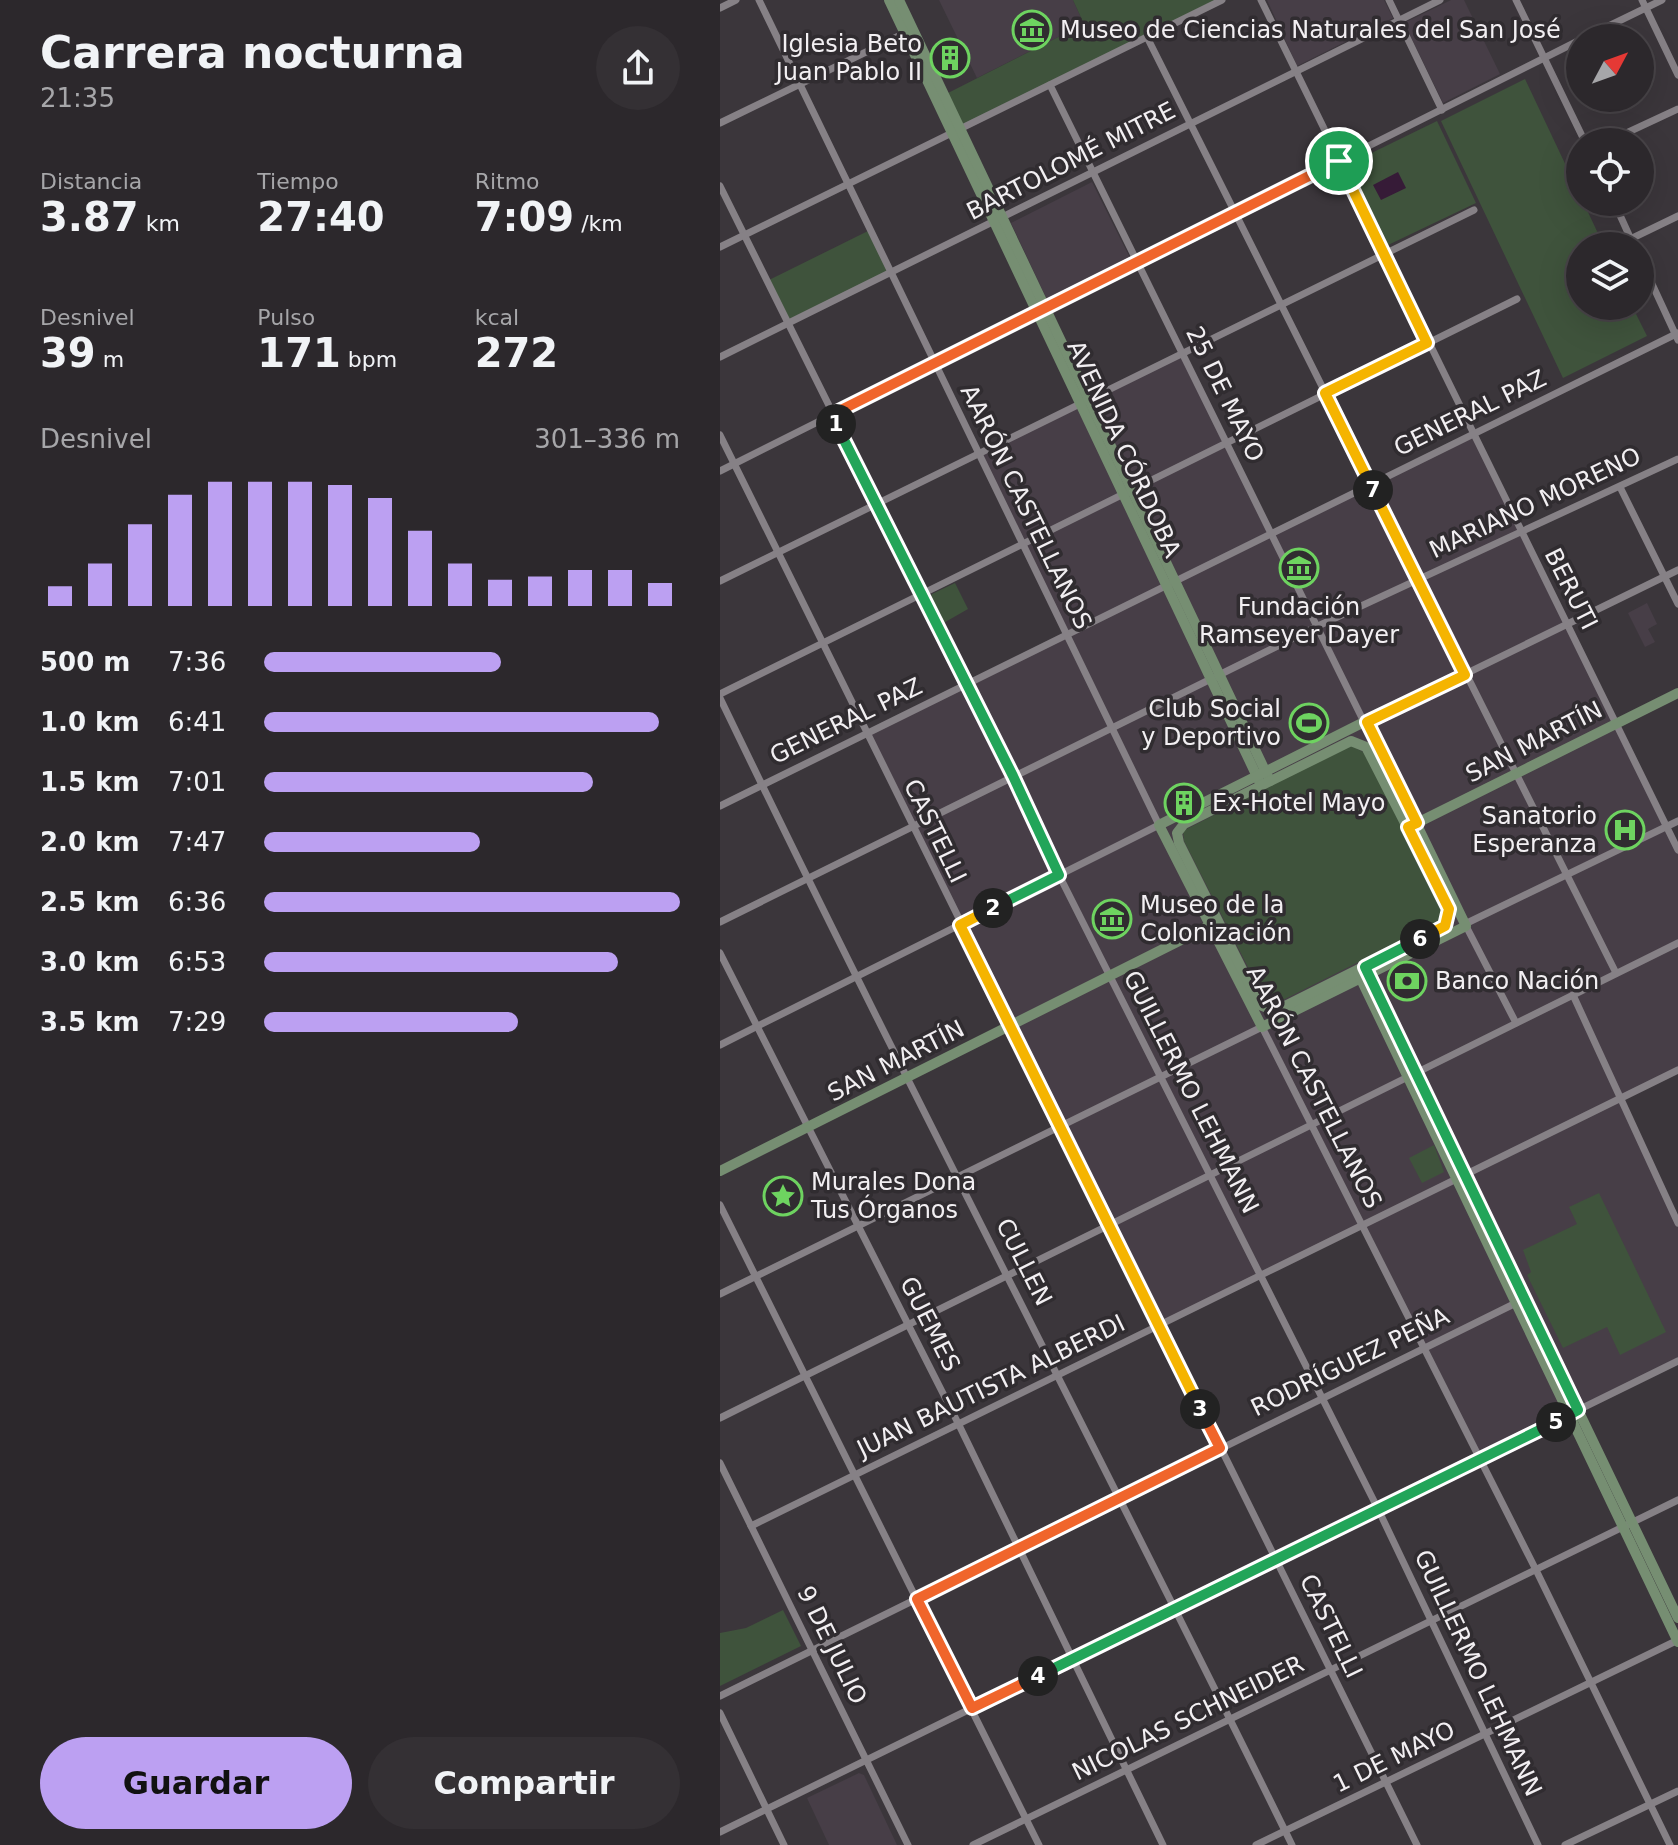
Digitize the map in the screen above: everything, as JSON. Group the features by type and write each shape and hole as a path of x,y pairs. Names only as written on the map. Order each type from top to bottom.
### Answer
{"main road":[{"name":"AVENIDA CÓRDOBA","path":"889,0 956,131"},
{"name":"AVENIDA CÓRDOBA","path":"899,0 956,131 1263,778"},
{"name":"SAN MARTÍN","path":"1412,825 1678,693"},
{"path":"1159,825 1263,778 1365,722"},
{"name":"25 DE MAYO","path":"1363,973 1448,923 1449,909 1365,722"},
{"name":"25 DE MAYO","path":"1263,778 1351,741 1366,747 1467,925"},
{"name":"AARÓN CASTELLANOS","path":"1262,1027 1214,924 1177,833 1184,824 1263,778"},
{"name":"AARÓN CASTELLANOS","path":"1159,825 1260,1005 1275,1011 1363,973"},
{"name":"SAN MARTÍN","path":"720,1171 1214,924"},
{"path":"1262,1027 1363,973 1467,925"},
{"path":"1363,973 1628,1524 1678,1618"},
{"path":"1628,1524 1678,1641"}],"street":[{"path":"720,8 736,0"},
{"name":"AARÓN CASTELLANOS","path":"759,0 1159,825"},
{"path":"720,247 1222,0"},
{"name":"BERUTI","path":"1261,0 1678,850"},
{"path":"1389,0 1442,110"},
{"name":"BARTOLOMÉ MITRE","path":"720,357 1440,0"},
{"path":"1516,0 1578,128"},
{"path":"1609,24 1644,4 1662,0"},
{"path":"1644,4 1678,75"},
{"path":"720,123 905,33"},
{"path":"1147,37 1616,973"},
{"path":"720,471 1566,47"},
{"name":"25 DE MAYO","path":"1050,85 1365,722"},
{"path":"1637,128 1678,109"},
{"name":"GUILLERMO LEHMANN","path":"720,186 831,415 1013,776 1059,875 1378,1509 1538,1845"},
{"path":"720,581 1474,210"},
{"path":"1651,232 1678,216"},
{"path":"1654,288 1677,336"},
{"path":"720,696 1126,490 1517,299"},
{"name":"GENERAL PAZ","path":"720,806 1272,532 1677,336"},
{"name":"CASTELLI","path":"720,435 865,734 1417,1845"},
{"name":"MARIANO MORENO","path":"720,922 1318,626 1678,459"},
{"path":"1620,487 1678,604"},
{"path":"1365,722 1678,570"},
{"name":"CULLEN","path":"720,696 807,879 1176,1608 1292,1845"},
{"path":"1467,925 1678,821"},
{"path":"720,1045 1159,825"},
{"name":"25 DE MAYO","path":"1467,925 1516,1023"},
{"path":"720,1418 1678,943"},
{"name":"GUEMES","path":"720,953 959,1425 1163,1845"},
{"path":"1573,995 1678,1223"},
{"path":"720,1294 1262,1027"},
{"name":"AARÓN CASTELLANOS","path":"1262,1027 1536,1570 1670,1845"},
{"name":"JUAN BAUTISTA ALBERDI","path":"751,1526 1678,1070"},
{"path":"720,1205 1039,1845"},
{"name":"RODRÍGUEZ PEÑA","path":"720,1696 1521,1301"},
{"path":"720,1832 1678,1361"},
{"name":"9 DE JULIO","path":"720,1463 908,1845"},
{"name":"NICOLAS SCHNEIDER","path":"973,1845 1678,1500"},
{"name":"1 DE MAYO","path":"1256,1845 1678,1641"},
{"path":"720,1713 784,1845"},
{"path":"1565,1845 1678,1791"}],"shaded area":[{"path":"939,0 1073,0 1084,24 977,78"},
{"path":"1267,0 1384,0 1393,18 1297,66"},
{"path":"1451,0 1464,0 1500,74 1443,103 1404,23"},
{"path":"1398,172 1406,188 1381,200 1373,185"},
{"path":"1092,182 1131,260 1048,302 1011,223"},
{"path":"1182,352 1272,532 1472,435 1678,852 1678,1070 1620,1099 1678,1223 1678,1362 1480,1459 1362,1226 1159,1327 865,734 1065,635 977,453"},
{"path":"1647,603 1657,624 1648,629 1655,642 1645,647 1628,613"},
{"path":"859,1773 864,1775 897,1845 829,1845 807,1798"}],"green space":[{"path":"1073,0 1222,0 964,127 948,93 1084,24"},
{"path":"1525,79 1566,166 1566,216 1590,216 1597,232 1566,232 1566,320 1639,320 1647,336 1563,378 1441,121"},
{"path":"1437,121 1476,203 1388,245 1349,164"},
{"path":"868,231 888,272 786,323 767,281"},
{"path":"955,583 968,609 940,625 929,601 932,594"},
{"path":"1350,745 1365,753 1444,910 1442,920 1281,1001 1269,1002 1261,993 1184,841 1183,831"},
{"path":"1434,1145 1444,1172 1422,1183 1409,1158"},
{"path":"1599,1193 1666,1332 1620,1355 1607,1327 1563,1348 1527,1275 1531,1272 1523,1250 1577,1224 1569,1207"},
{"path":"783,1610 801,1646 720,1686 720,1633 746,1628"}],"place":[{"name":"Museo de Ciencias Naturales del San José","path":"1032,30"},
{"name":"Iglesia Beto Juan Pablo II","path":"950,58"},
{"name":"Fundación Ramseyer Dayer","path":"1299,568"},
{"name":"Club Social y Deportivo","path":"1309,723"},
{"name":"Ex-Hotel Mayo","path":"1184,803"},
{"name":"Sanatorio Esperanza","path":"1625,830"},
{"name":"Museo de la Colonización","path":"1112,919"},
{"name":"Banco Nación","path":"1407,981"},
{"name":"Murales Dona Tus Órganos","path":"783,1196"}],"route":[{"path":"1339,161 1427,343 1325,393 1465,675 1367,722 1417,823 1408,827 1449,909 1450,918 1445,926 1365,967 1578,1410 972,1708 917,1599 1220,1448 960,925 1059,875 1013,776 831,415 1339,161"}]}
